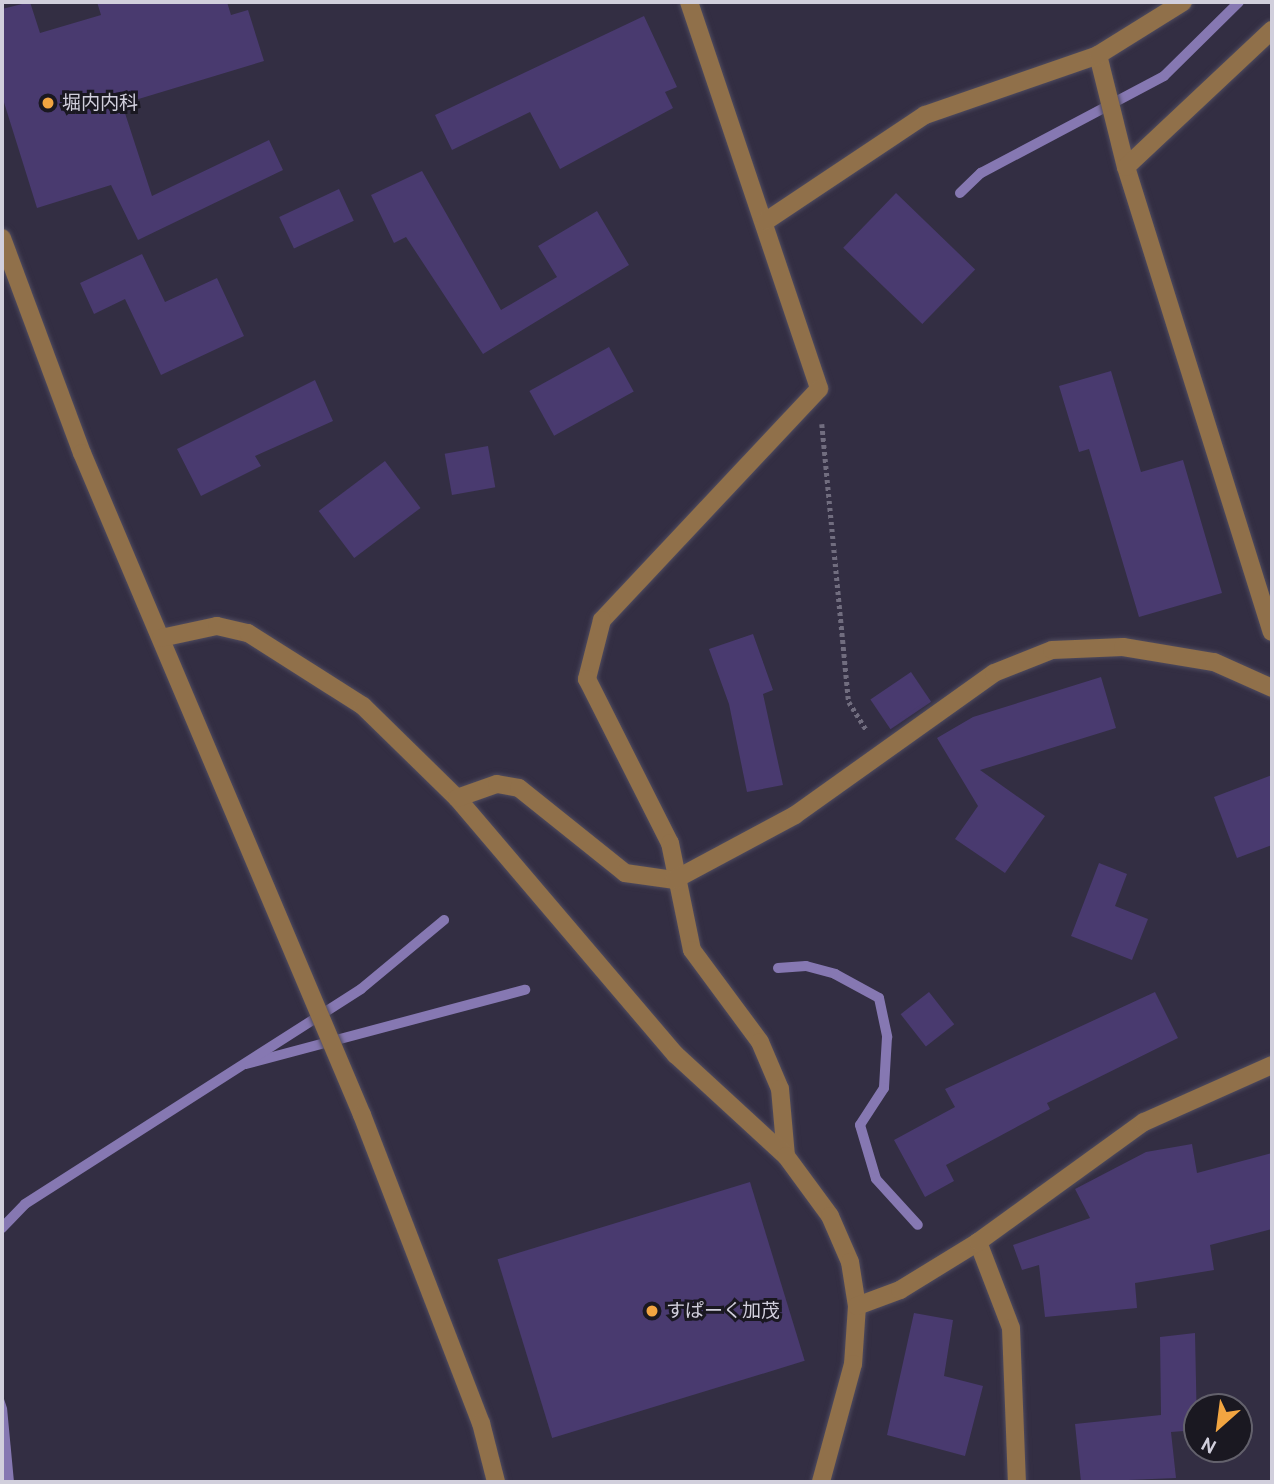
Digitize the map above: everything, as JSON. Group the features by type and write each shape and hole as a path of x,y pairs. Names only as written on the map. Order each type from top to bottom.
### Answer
{"street":[{"path":"689,2 766,220 819,388 602,620 591,649 587,679 655,805 670,844 674,880 692,950 760,1042 780,1089 786,1156"},
{"path":"766,220 925,115 1098,55 1183,2"},
{"path":"1126,167 1272,30"},
{"path":"1098,55 1101,78 1126,167 1272,632"},
{"path":"2,238 82,453 162,638 298,974 362,1115 481,1423 496,1482"},
{"path":"162,638 217,626 278,647 363,706 457,798 676,1055 786,1156 830,1216 850,1262 857,1306 853,1364 821,1482"},
{"path":"457,798 497,784 519,788 625,873 674,880 795,816 865,766 887,746 994,673 1052,650 1124,647 1214,662 1269,679"},
{"path":"857,1306 900,1290 978,1242 1144,1122 1272,1065"},
{"path":"978,1242 1011,1328 1017,1482"}],"path":[{"path":"819,388 849,702 887,746"}],"shaded area":[{"path":"2,1393 7,1408 14,1482 2,1482"}],"building":[{"path":"30,2 40,33 101,15 97,2 227,2 231,15 248,10 264,61 122,104 152,196 269,140 283,170 138,240 111,185 37,208 2,96 2,9"},
{"path":"644,16 677,87 665,92 673,108 560,169 530,112 452,150 435,115"},
{"path":"422,171 501,310 557,277 538,246 597,211 629,265 483,354 406,237 394,243 371,195"},
{"path":"339,189 354,221 294,249 279,217"},
{"path":"896,193 975,269 922,324 843,248"},
{"path":"142,254 165,302 217,278 244,336 161,375 125,299 94,314 80,283"},
{"path":"609,347 634,392 554,436 529,391"},
{"path":"1111,371 1141,472 1183,460 1222,593 1139,617 1089,449 1079,452 1059,386"},
{"path":"315,380 333,421 255,456 261,466 201,496 177,449"},
{"path":"488,446 495,487 452,495 445,454"},
{"path":"385,461 421,508 354,558 319,511"},
{"path":"753,634 773,690 763,694 783,785 747,792 729,704 709,649"},
{"path":"911,672 931,702 891,729 870,699"},
{"path":"1101,677 1116,728 980,770 1045,816 1005,873 955,839 978,806 937,738 973,717"},
{"path":"1272,775 1272,845 1237,858 1214,797"},
{"path":"1099,863 1127,874 1115,906 1148,919 1132,960 1071,936"},
{"path":"929,992 954,1024 926,1046 901,1014"},
{"path":"1155,992 1178,1038 1047,1103 1050,1109 946,1165 954,1181 925,1197 894,1140 955,1107 945,1089"},
{"path":"1192,1144 1197,1173 1272,1153 1272,1229 1210,1245 1214,1270 1135,1283 1137,1308 1045,1317 1039,1265 1022,1270 1013,1245 1090,1218 1075,1189 1146,1152"},
{"name":"すぱーく加茂","path":"750,1182 805,1361 552,1438 498,1259"},
{"path":"914,1313 953,1320 944,1376 983,1386 965,1456 887,1435"},
{"path":"1195,1333 1196,1393 1183,1393 1183,1431 1171,1432 1176,1478 1081,1482 1075,1424 1161,1415 1160,1337"}],"waterway":[{"path":"960,193 981,173 1164,76 1239,2"},
{"path":"2,1228 25,1204 361,989 444,920"},
{"path":"778,968 806,966 835,974 879,998 887,1037 884,1088 860,1125 876,1179 918,1225"},
{"path":"246,1064 525,990"}],"place":[{"name":"堀内内科","path":"48,103"},
{"name":"すぱーく加茂","path":"652,1311"}]}
